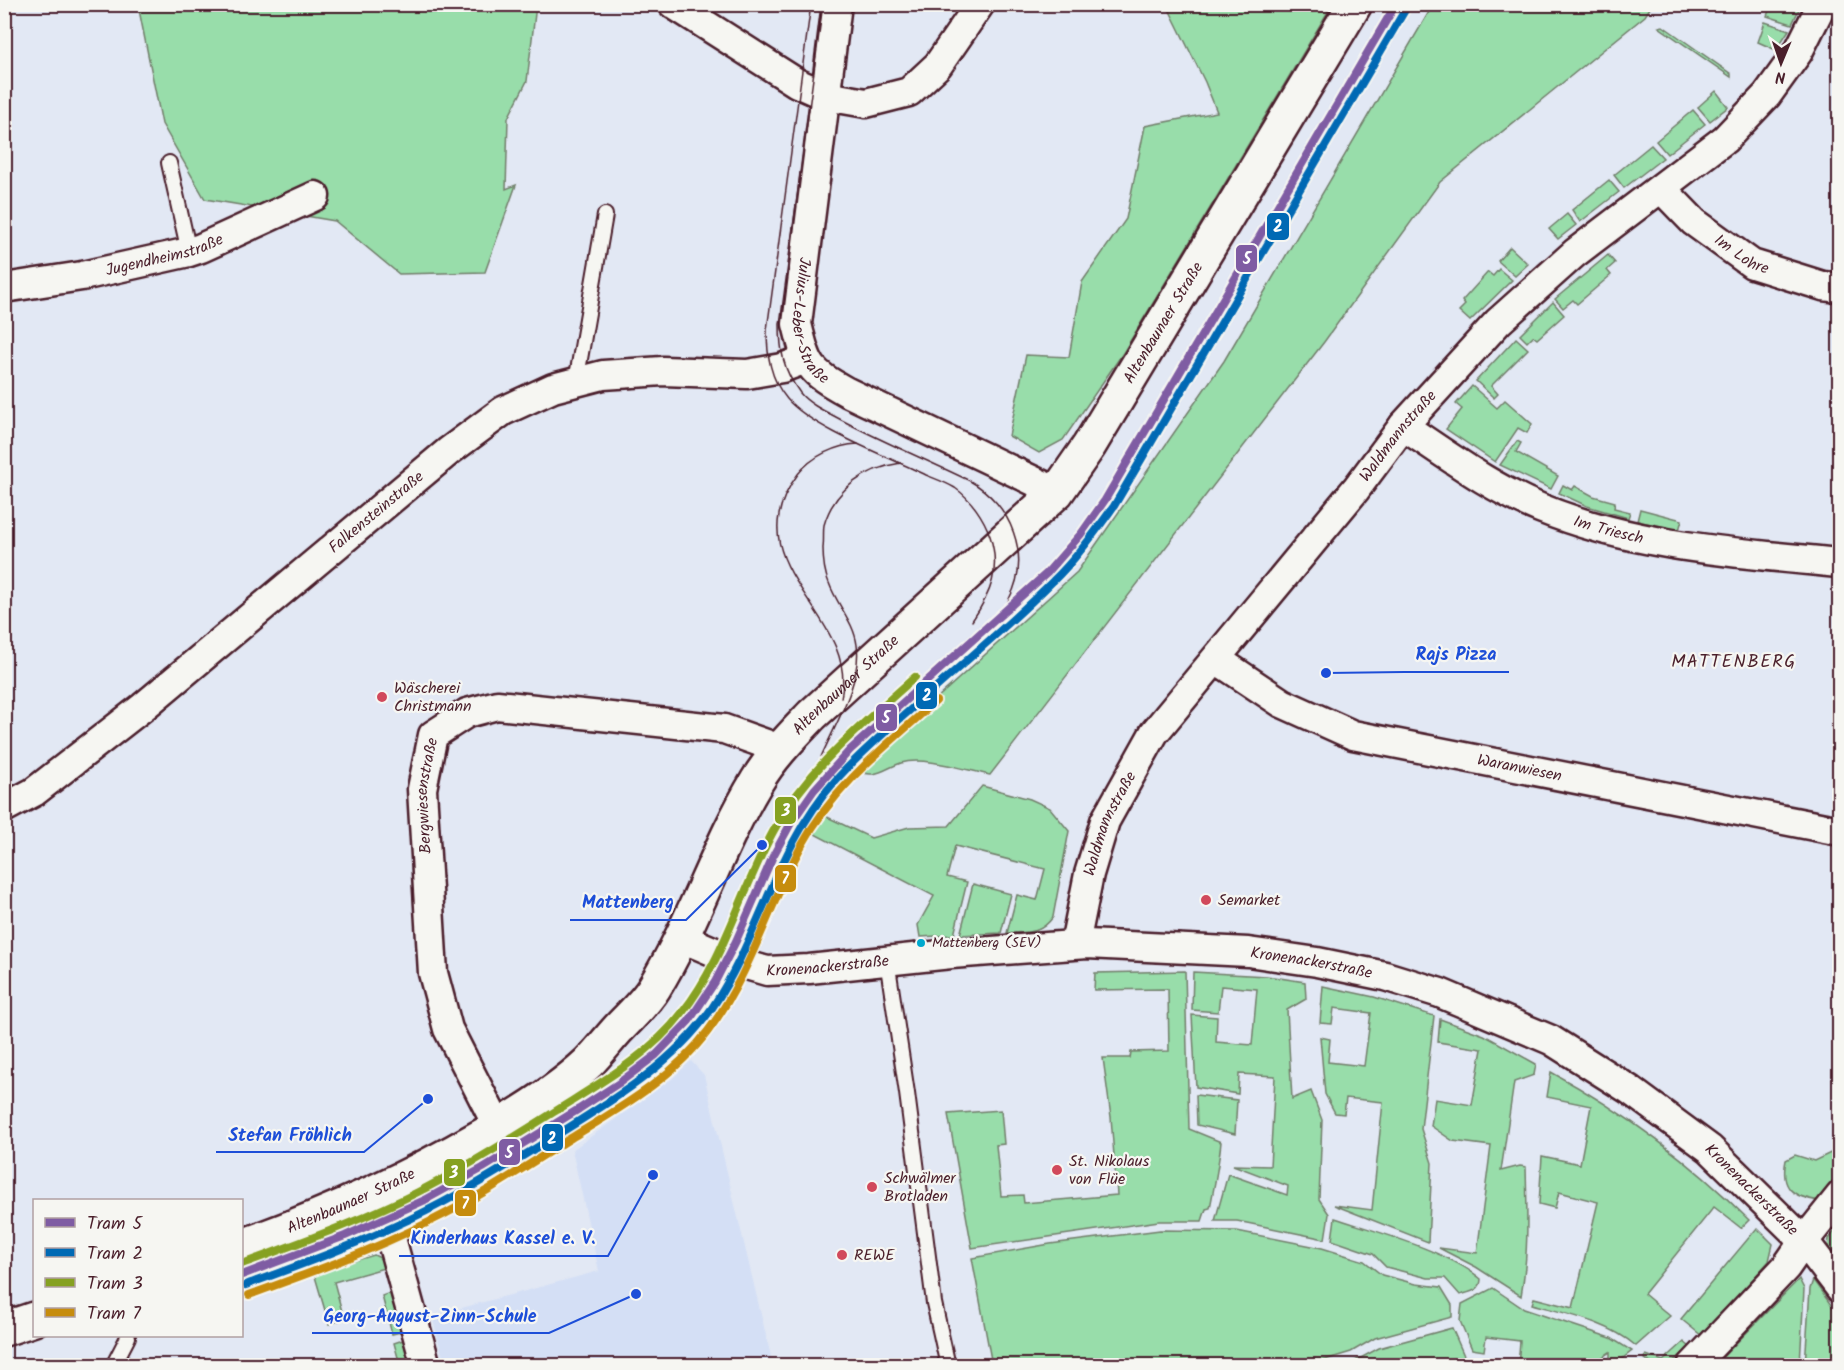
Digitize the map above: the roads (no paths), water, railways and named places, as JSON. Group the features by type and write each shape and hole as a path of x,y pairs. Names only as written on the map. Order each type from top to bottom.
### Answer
{"main road":[{"name":"Altenbaunaer Straße","path":"243,1246 303,1224 427,1168 544,1097 588,1063 652,990 682,938 739,814 757,781 780,749 812,715 1057,492 1089,446 1355,4"},
{"path":"4,1329 33,1319"}],"street":[{"path":"673,4 797,83 826,96 866,103 909,92 938,65 980,4"},
{"name":"Julius-Leber-Straße","path":"837,4 797,324 806,359 819,376 847,392 1057,492"},
{"name":"Waldmannstraße","path":"1075,944 1089,874 1105,821 1154,733 1356,489 1403,426 1498,322 1575,253 1725,139 1767,95 1828,9"},
{"name":"Im Lohre","path":"1662,189 1694,222 1752,264 1823,286 1839,288"},
{"name":"Jugendheimstraße","path":"4,288 82,276 189,252 315,196"},
{"name":"Falkensteinstraße","path":"4,808 34,792 143,707 449,451 503,411 553,388 603,375 663,371 747,374 782,368 806,359"},
{"name":"Im Triesch","path":"1403,426 1484,480 1539,508 1610,532 1709,550 1839,563"},
{"name":"Waranwiesen","path":"1216,659 1282,703 1353,735 1839,831"},
{"name":"Bergwiesenstraße","path":"498,1127 448,1029 434,973 422,789 433,735 467,713 497,705 724,729 780,749"},
{"name":"Kronenackerstraße","path":"682,938 743,964 767,971 1075,944 1248,952 1317,962 1385,976 1440,993 1551,1040 1630,1090 1710,1149 1804,1241 1839,1288"},
{"path":"378,1191 426,1365"},
{"path":"1692,1365 1786,1268 1839,1196"}],"lane":[{"path":"169,163 189,252"},
{"path":"576,382 604,215"},
{"path":"888,960 934,1303 948,1365"},
{"path":"243,1289 362,1246 391,1233"},
{"path":"113,1365 126,1337"}],"tram line":[{"path":"811,4 767,330 773,375 787,399 814,421 852,442 952,486 972,503 990,536 994,560 989,591 972,621"},
{"path":"823,4 780,324 784,360 794,385 811,403 867,433 970,481 997,503 1014,533 1018,549 1018,566 1016,583 996,619"},
{"name":"5","path":"243,1275 345,1236 425,1200 483,1168 619,1083 656,1055 689,1021 715,982 736,941 773,856 791,823 814,790 850,750 1047,573 1081,534 1105,500 1396,4"},
{"name":"2","path":"246,1285 368,1238 466,1190 623,1093 662,1062 697,1028 729,980 798,834 835,781 871,744 1001,631 1053,581 1114,506 1405,10"},
{"path":"841,698 842,668 833,640 786,563 778,536 781,507 798,474 817,457 841,447 858,444"},
{"path":"821,757 846,702 857,659 855,637 826,575 823,552 824,525 835,501 853,482 876,470 901,463"},
{"name":"3","path":"243,1264 353,1222 436,1183 589,1090 623,1068 655,1043 682,1013 710,970 762,853 788,808 803,787 838,748 915,677"},
{"name":"7","path":"249,1295 363,1252 447,1213 627,1103 662,1078 694,1048 723,1009 748,963 790,868 815,824 863,767 936,701"}],"place":[{"name":"Rajs Pizza","path":"1326,673"},
{"name":"Wäscherei Christmann","path":"382,697"},
{"name":"Mattenberg","path":"762,845"},
{"name":"Semarket","path":"1206,900"},
{"name":"Mattenberg (SEV)","path":"921,943"},
{"name":"Stefan Fröhlich","path":"428,1099"},
{"name":"St. Nikolaus von Flüe","path":"1057,1170"},
{"name":"Kinderhaus Kassel e. V.","path":"653,1175"},
{"name":"Schwälmer Brotladen","path":"872,1187"},
{"name":"REWE","path":"842,1255"},
{"name":"Georg-August-Zinn-Schule","path":"636,1294"}],"district":[{"name":"MATTENBERG","path":"1734,662"}]}
